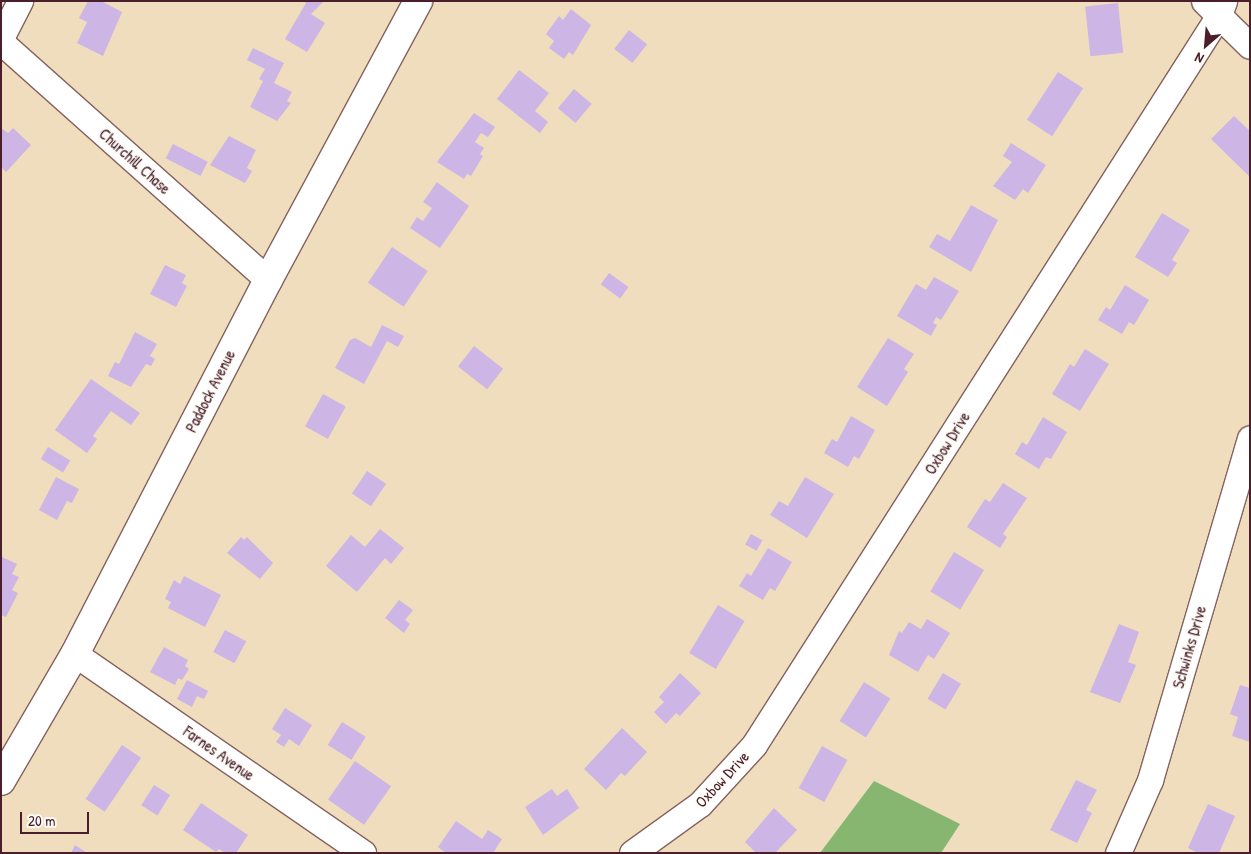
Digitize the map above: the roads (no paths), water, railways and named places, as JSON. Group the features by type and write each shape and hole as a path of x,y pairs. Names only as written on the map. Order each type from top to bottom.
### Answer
{"main road":[{"name":"Paddock Avenue","path":"1,781 75,654 268,280 418,1"}],"street":[{"name":"Churchill Chase","path":"20,1 1,40 268,280"},
{"path":"1216,6 1250,46"},
{"name":"Oxbow Drive","path":"632,853 700,804 754,745 1216,6"},
{"name":"Schwinks Drive","path":"1118,853 1150,780 1250,438"},
{"name":"Farnes Avenue","path":"75,654 363,853"}]}
